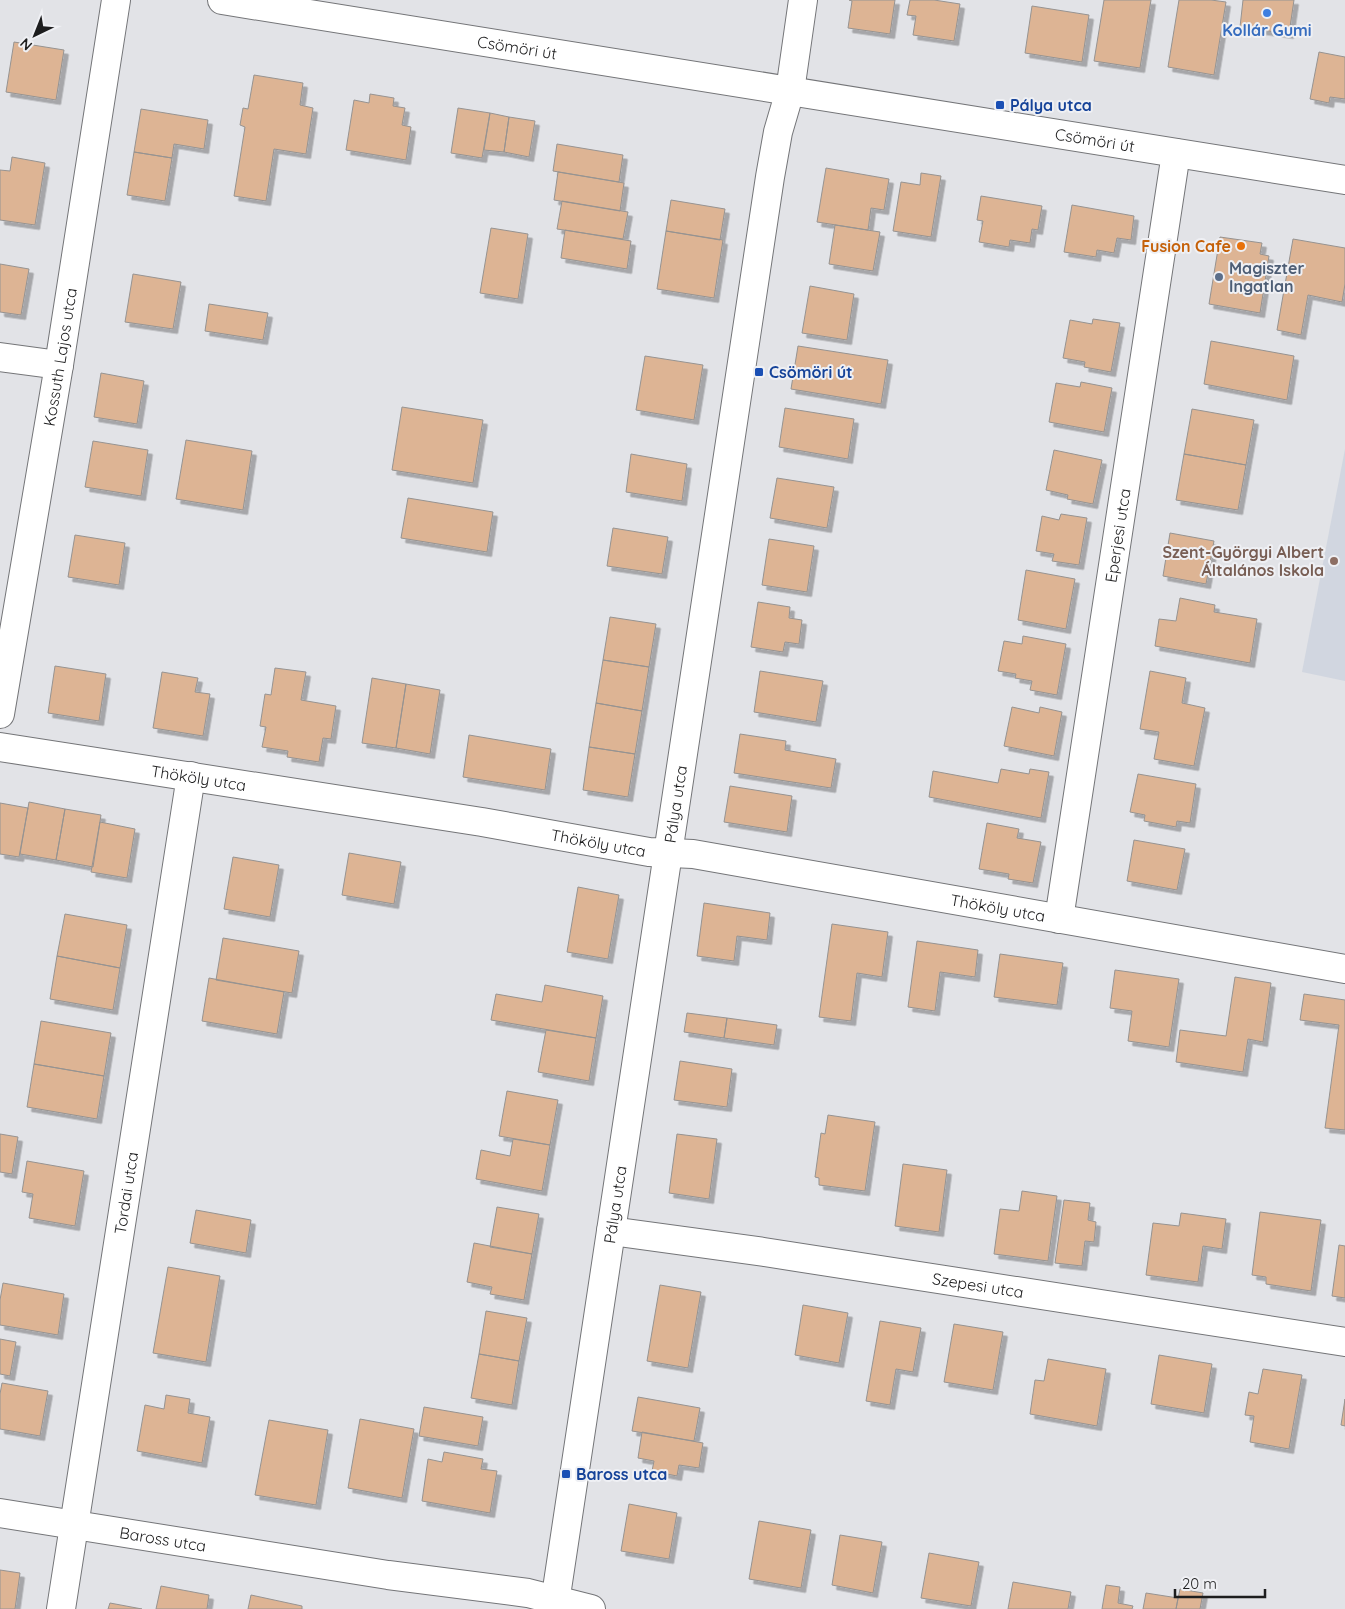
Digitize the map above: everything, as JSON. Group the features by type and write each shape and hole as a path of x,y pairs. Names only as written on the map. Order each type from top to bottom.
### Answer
{"street":[{"name":"Kossuth Lajos utca","path":"0,714 59,365 116,0"},
{"name":"Csömöri út","path":"222,0 1345,180"},
{"name":"Pálya utca","path":"555,1605 770,177 778,132 790,91 803,0"},
{"name":"Eperjesi utca","path":"1059,919 1176,153"},
{"path":"0,357 59,365"},
{"name":"Thököly utca","path":"0,747 482,822 639,850 694,854 1345,968"},
{"name":"Tordai utca","path":"61,1609 190,776"},
{"name":"Szepesi utca","path":"611,1231 764,1252 1345,1342"},
{"name":"Baross utca","path":"0,1513 388,1575 528,1593 555,1605 591,1609"}],"shaded area":[{"name":"Szent-Györgyi Albert Általános Iskola","path":"1345,449 1345,681 1302,672"}],"building":[{"path":"849,0 895,0 890,34 848,28 852,1"},
{"path":"910,0 934,0 960,4 954,41 913,35 916,16 907,15"},
{"path":"1104,0 1151,0 1140,68 1094,61"},
{"path":"1179,0 1226,2 1214,75 1168,67"},
{"name":"Kollár Gumi","path":"1243,0 1294,0 1289,34 1240,27"},
{"path":"1032,6 1089,15 1082,62 1025,53"},
{"path":"14,42 64,50 56,100 6,92"},
{"path":"1319,52 1345,57 1345,99 1330,97 1329,103 1310,99"},
{"path":"254,75 303,83 300,105 313,108 306,154 274,149 266,201 234,196 245,127 240,125 243,108 248,109"},
{"path":"370,94 394,98 393,106 405,108 402,125 411,127 406,160 346,150 354,100 369,103"},
{"path":"458,108 490,113 482,158 451,153"},
{"path":"141,109 208,120 204,149 174,144 172,158 134,152"},
{"path":"490,113 509,117 504,152 484,150"},
{"path":"509,117 535,121 529,157 504,152"},
{"path":"557,144 623,155 619,182 553,171"},
{"path":"134,152 172,158 165,201 127,195"},
{"path":"12,157 45,163 35,225 0,220 0,170 10,171"},
{"path":"826,168 889,179 884,210 871,208 868,230 817,222"},
{"path":"558,172 624,183 620,211 554,200"},
{"path":"921,173 941,176 931,237 893,231 901,182 920,185"},
{"path":"981,196 1042,206 1038,230 1032,229 1030,243 1010,240 1009,247 979,242 983,221 977,220"},
{"path":"671,200 725,209 720,240 666,231"},
{"path":"562,201 628,212 623,239 557,229"},
{"path":"1072,205 1134,216 1131,240 1117,238 1114,253 1097,250 1096,257 1064,252"},
{"path":"835,225 880,232 873,271 829,264"},
{"path":"491,228 528,234 518,299 480,293"},
{"path":"565,230 631,241 627,269 561,258"},
{"path":"666,231 723,240 714,298 657,289"},
{"path":"1220,237 1262,243 1260,254 1269,256 1260,313 1209,304"},
{"path":"1293,239 1345,248 1345,284 1342,302 1308,295 1301,335 1277,330"},
{"path":"0,264 29,269 21,315 0,312"},
{"path":"133,274 181,282 173,329 125,322"},
{"path":"810,286 854,294 847,340 802,333"},
{"path":"209,304 268,313 263,340 205,331"},
{"path":"1093,319 1120,323 1111,372 1084,367 1085,362 1063,358 1070,320 1092,324"},
{"path":"1211,341 1294,356 1287,400 1204,384"},
{"path":"798,346 888,360 881,404 791,389"},
{"path":"645,356 703,365 694,420 636,410"},
{"path":"101,373 144,381 137,424 94,417"},
{"path":"1081,382 1112,388 1104,432 1049,422 1056,383 1080,387"},
{"path":"402,407 483,420 473,483 392,470"},
{"path":"785,408 854,419 848,459 779,447"},
{"path":"1192,409 1254,420 1246,465 1184,454"},
{"path":"186,440 252,451 243,510 176,499"},
{"path":"93,441 148,450 141,496 85,487"},
{"path":"1054,450 1102,460 1093,504 1067,499 1068,495 1046,490"},
{"path":"631,454 687,464 682,501 626,492"},
{"path":"1184,454 1246,465 1238,510 1176,500"},
{"path":"777,478 834,487 827,528 770,518"},
{"path":"408,498 493,512 487,552 401,538"},
{"path":"1061,514 1087,518 1079,565 1052,561 1054,554 1036,551 1042,516 1059,520"},
{"path":"613,528 668,537 662,574 607,566"},
{"path":"1170,533 1214,541 1206,584 1163,576"},
{"path":"75,535 125,543 119,585 68,577"},
{"path":"769,539 814,546 807,592 762,585"},
{"path":"1026,570 1075,579 1066,629 1018,620"},
{"path":"1180,598 1215,605 1214,612 1257,619 1250,663 1155,646 1159,619 1176,621"},
{"path":"758,602 790,607 789,618 802,620 799,644 785,642 783,652 751,647"},
{"path":"610,617 656,624 649,667 603,660"},
{"path":"1023,636 1066,644 1057,695 1030,690 1032,681 1015,678 1016,674 998,671 1004,641 1022,644"},
{"path":"603,660 649,667 642,711 596,703"},
{"path":"55,666 106,674 99,721 48,713"},
{"path":"275,668 306,672 301,700 336,706 331,739 323,738 319,762 287,757 288,751 262,747 266,727 260,726 265,694 271,695"},
{"path":"760,671 823,681 816,722 754,712"},
{"path":"1150,671 1186,678 1182,703 1205,708 1194,766 1154,759 1159,732 1140,729"},
{"path":"162,672 198,678 195,692 210,694 203,736 153,728"},
{"path":"372,678 406,684 396,748 362,743"},
{"path":"406,684 440,690 430,754 396,748"},
{"path":"596,703 642,711 635,754 589,747"},
{"path":"1012,707 1039,713 1040,707 1062,712 1054,756 1004,746"},
{"path":"740,734 786,741 785,750 836,759 831,788 734,773"},
{"path":"469,735 551,749 545,790 463,777"},
{"path":"589,747 635,754 628,797 583,790"},
{"path":"1001,769 1029,774 1030,769 1049,772 1041,818 929,797 933,771 998,783"},
{"path":"1138,774 1196,784 1190,823 1177,821 1176,827 1144,821 1145,815 1130,812"},
{"path":"730,786 792,796 787,832 724,822"},
{"path":"29,802 65,809 56,860 20,854"},
{"path":"0,803 28,808 19,857 0,854"},
{"path":"65,809 101,815 93,867 56,860"},
{"path":"100,822 135,829 127,878 91,872"},
{"path":"987,823 1019,829 1017,838 1041,842 1033,883 1008,879 1009,874 979,869"},
{"path":"1134,840 1185,849 1177,890 1127,881"},
{"path":"349,853 401,862 394,904 342,895"},
{"path":"233,857 279,865 270,917 224,909"},
{"path":"578,887 619,895 608,959 567,952"},
{"path":"704,903 770,913 767,940 737,936 734,961 697,956"},
{"path":"65,914 127,925 120,968 57,956"},
{"path":"832,924 888,932 882,977 857,973 851,1021 819,1017"},
{"path":"223,938 299,951 292,993 216,980"},
{"path":"917,941 978,950 975,977 940,972 935,1011 908,1007"},
{"path":"1000,954 1063,963 1057,1005 994,997"},
{"path":"57,956 120,968 113,1010 50,999"},
{"path":"1115,970 1179,979 1169,1047 1128,1041 1132,1011 1110,1008"},
{"path":"1235,977 1271,983 1263,1042 1248,1039 1243,1072 1176,1062 1180,1030 1226,1036"},
{"path":"209,978 284,992 277,1034 202,1021"},
{"path":"545,985 603,996 596,1038 491,1020 496,994 542,1002"},
{"path":"1304,994 1345,1000 1345,1130 1325,1128 1339,1025 1300,1020"},
{"path":"687,1013 727,1018 724,1038 684,1032"},
{"path":"727,1018 777,1025 774,1045 724,1038"},
{"path":"41,1021 111,1033 104,1076 34,1064"},
{"path":"546,1030 596,1038 589,1081 538,1072"},
{"path":"680,1061 732,1069 727,1107 674,1100"},
{"path":"34,1064 104,1076 97,1119 27,1107"},
{"path":"507,1091 558,1100 550,1145 499,1136"},
{"path":"828,1115 875,1122 865,1191 819,1185 819,1178 815,1177 821,1133 825,1134"},
{"path":"0,1134 18,1137 12,1174 0,1172"},
{"path":"677,1134 717,1139 709,1199 669,1193"},
{"path":"513,1139 550,1145 542,1191 476,1179 481,1150 510,1156"},
{"path":"27,1161 84,1171 75,1226 29,1218 33,1194 22,1192"},
{"path":"903,1164 947,1170 939,1232 895,1226"},
{"path":"1022,1191 1057,1196 1048,1261 994,1254 1000,1209 1019,1211"},
{"path":"1064,1200 1090,1203 1088,1220 1096,1222 1094,1242 1085,1241 1082,1266 1055,1263"},
{"path":"497,1207 539,1214 532,1254 490,1247"},
{"path":"196,1210 251,1220 246,1253 190,1243"},
{"path":"1260,1212 1321,1220 1311,1291 1266,1284 1266,1277 1252,1275"},
{"path":"1181,1213 1226,1219 1222,1249 1203,1246 1198,1282 1146,1275 1153,1223 1179,1226"},
{"path":"474,1243 532,1254 524,1300 490,1294 492,1287 467,1282"},
{"path":"1339,1245 1345,1246 1345,1298 1332,1296"},
{"path":"168,1267 220,1276 206,1362 153,1353"},
{"path":"3,1283 64,1294 58,1335 0,1325 0,1300"},
{"path":"660,1285 701,1292 688,1368 647,1361"},
{"path":"803,1305 848,1313 839,1363 795,1355"},
{"path":"486,1311 527,1318 519,1361 479,1354"},
{"path":"880,1321 921,1328 913,1372 896,1369 890,1405 866,1401"},
{"path":"954,1324 1003,1332 993,1390 944,1382"},
{"path":"0,1339 16,1342 10,1376 0,1374"},
{"path":"479,1354 519,1361 512,1405 471,1398"},
{"path":"1159,1355 1212,1364 1204,1413 1151,1404"},
{"path":"1048,1359 1106,1369 1097,1426 1030,1414 1035,1380 1044,1381"},
{"path":"1263,1369 1302,1375 1289,1449 1250,1442 1254,1416 1245,1415 1249,1392 1258,1394"},
{"path":"2,1383 48,1391 40,1436 0,1429 0,1394"},
{"path":"166,1395 190,1399 188,1413 210,1417 202,1463 137,1451 145,1405 164,1409"},
{"path":"638,1397 700,1408 694,1441 632,1431"},
{"path":"1345,1399 1345,1426 1341,1425"},
{"path":"424,1407 483,1417 478,1446 419,1436"},
{"path":"360,1419 414,1429 402,1498 348,1488"},
{"path":"269,1420 328,1430 316,1505 255,1495"},
{"path":"642,1432 703,1443 699,1468 679,1465 677,1476 652,1471 654,1461 638,1458"},
{"path":"444,1452 483,1459 481,1469 497,1471 490,1513 422,1501 428,1459 442,1462"},
{"path":"629,1504 677,1513 669,1559 621,1551"},
{"path":"759,1521 811,1530 801,1588 749,1579"},
{"path":"840,1535 882,1542 873,1593 832,1585"},
{"path":"929,1553 979,1562 971,1606 921,1598"},
{"path":"0,1570 20,1573 15,1609 0,1609"},
{"path":"1013,1582 1071,1592 1068,1609 1008,1609"},
{"path":"1106,1585 1120,1587 1118,1603 1133,1606 1132,1609 1102,1609"},
{"path":"161,1586 209,1595 207,1609 156,1609"},
{"path":"1180,1589 1203,1593 1200,1609 1176,1609"},
{"path":"1146,1593 1178,1598 1176,1609 1143,1609"},
{"path":"251,1595 302,1606 302,1609 248,1609"},
{"path":"110,1603 142,1609 108,1609"}],"place":[{"name":"Kollár Gumi","path":"1267,13"},
{"name":"Pálya utca","path":"1000,105"},
{"name":"Fusion Cafe","path":"1241,246"},
{"name":"Magiszter Ingatlan","path":"1219,277"},
{"name":"Csömöri út","path":"759,372"},
{"name":"Szent-Györgyi Albert Általános Iskola","path":"1334,561"},
{"name":"Baross utca","path":"566,1474"}]}
